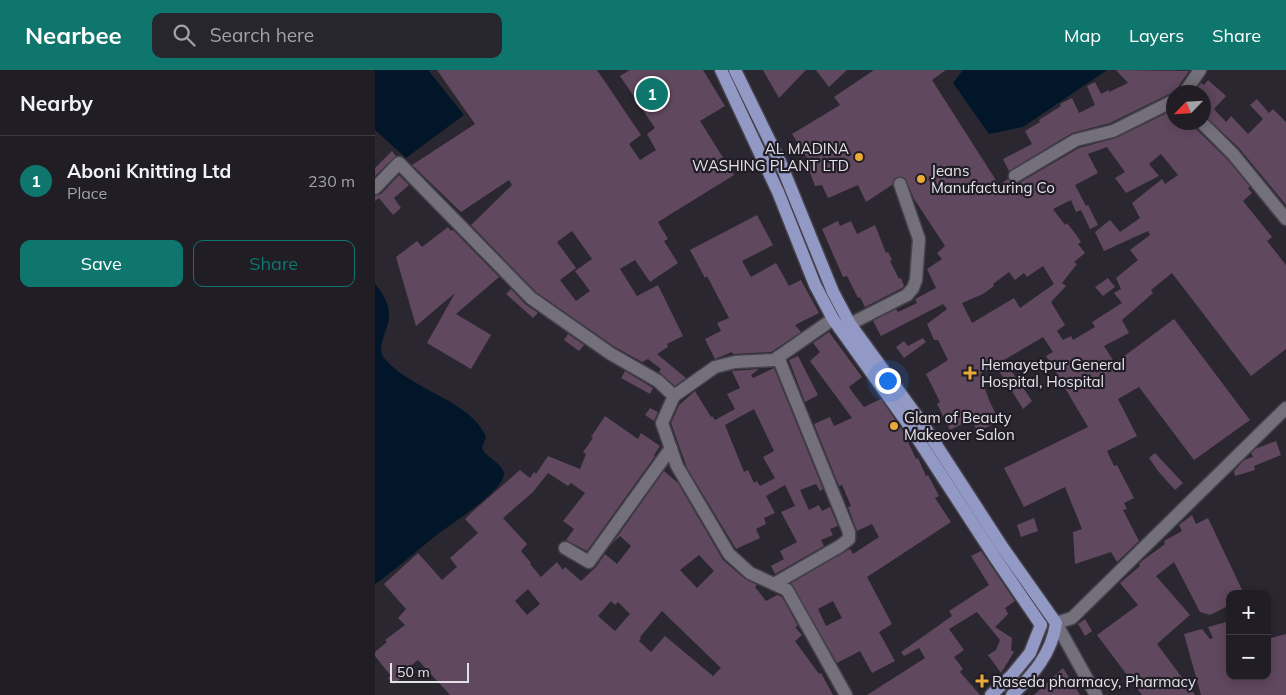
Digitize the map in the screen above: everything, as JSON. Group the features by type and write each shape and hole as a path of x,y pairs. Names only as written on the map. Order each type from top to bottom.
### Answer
{"main road":[{"path":"721,70 768,170 815,285 833,320 908,424 1041,625 1055,628"},
{"path":"735,70 781,164 833,292 850,324 922,423 1055,628"},
{"path":"768,170 781,164"},
{"path":"991,695 1013,675 1030,653 1041,625"},
{"path":"1012,695 1028,679 1044,658 1055,628"}],"street":[{"path":"1190,85 1200,70"},
{"path":"1015,176 1076,140 1113,131 1166,104"},
{"path":"1209,130 1233,154 1286,219"},
{"path":"375,188 399,163 531,298 611,354 658,381 674,396"},
{"path":"850,324 907,295 913,288 916,280 919,239 900,184"},
{"path":"833,320 774,360 735,362 715,367 674,396 662,423 677,466 729,554 750,574 787,590 846,695"},
{"path":"774,584 840,546 849,538 849,532 778,357"},
{"path":"1096,695 1066,641 1055,628 1072,618 1286,408"},
{"path":"565,548 589,562 671,448"}],"water":[{"path":"375,70 428,70 464,115 406,158 375,130"},
{"path":"963,70 1107,70 1023,127 989,134 953,83"},
{"path":"375,284 385,298 389,310 389,320 381,348 384,358 395,369 468,414 479,425 486,437 482,448 484,452 499,464 504,473 502,480 487,497 375,584"}],"building":[{"path":"437,70 597,70 641,135 629,144 640,160 656,150 647,134 655,128 620,76 630,70 703,70 725,106 700,121 734,175 658,222 668,239 664,241 678,263 650,282 635,260 620,269 637,296 658,285 683,336 667,344 668,347 657,354 686,378 675,386 659,372 661,369 648,359 642,362 615,347 536,292 471,225 512,185 509,180 461,212 412,165 475,124","holes":["572,231 592,259 575,271 590,291 576,301 560,280 576,268 557,242"]},
{"path":"763,70 806,70 779,98"},
{"path":"816,70 847,70 829,87"},
{"path":"874,70 946,70 932,80 999,185 1008,179 1011,183 1019,183 1079,148 1116,138 1166,113 1166,130 1197,130 1227,159 1250,187 1248,188 1252,193 1243,201 1272,237 1267,241 1286,265 1286,349 1251,376 1172,273 1151,290 1153,293 1122,320 1129,333 1104,346 1115,363 1174,319 1250,420 1194,460 1139,387 1118,399 1137,436 1107,451 1114,466 1117,465 1134,498 1124,503 1127,509 1123,510 1139,541 1117,562 1111,552 1075,564 1073,532 1082,529 1065,487 1024,507 1004,468 1088,427 1046,356 1053,352 1043,337 1004,360 1032,401 1023,409 996,366 981,373 986,382 983,383 989,400 999,421 977,432 972,419 950,430 937,404 940,402 926,374 948,360 938,340 934,340 927,324 947,309 943,304 881,336 873,321 896,309 898,312 917,303 915,299 936,288 927,269 942,259 937,253 945,246 914,199 905,178 897,177 892,185 866,202 858,185 828,198 822,185 815,186 809,170 811,164 792,134 840,105 834,97","holes":["1107,147 1125,172 1115,178 1126,193 1159,176 1149,164 1161,154 1178,175 1165,184 1162,179 1132,203 1140,218 1120,232 1110,220 1095,232 1104,251 1148,231 1150,235 1130,250 1138,260 1116,278 1121,289 1114,293 1122,303 1092,322 1095,327 1073,340 1071,336 1063,340 1057,331 1065,325 1051,302 1066,286 1062,283 1077,264 1074,262 1085,253 1078,244 1081,242 1077,236 1067,223 1065,225 1053,209 1071,200 1076,212 1081,210 1090,229 1098,225 1075,185 1098,173 1088,154","1043,266 1054,284 1020,308 1014,298 972,323 962,303 983,294 1009,272 1015,280 1024,273 1027,277"]},
{"path":"1116,70 1189,71 1179,85 1166,85 1166,95 1110,123 1072,133 1009,171 1003,159 1032,144 1025,131 1061,106 1060,104 1072,98 1079,113 1095,105 1087,86 1095,82 1101,94 1128,83"},
{"path":"1208,80 1226,96 1214,109 1226,122 1231,116 1248,134 1263,119 1250,105 1257,99 1269,113 1273,109 1286,122 1286,205 1239,148 1211,122 1211,85 1204,85"},
{"path":"392,151 396,156 375,176 375,168"},
{"path":"399,175 409,185 394,198 401,208 393,215 379,198 375,201 375,196 381,194"},
{"path":"757,215 773,245 742,261 751,277 776,263 789,286 801,280 819,313 795,325 801,332 771,352 733,354 732,352 715,359 705,339 721,331 717,323 729,318 707,276 705,278 690,250"},
{"path":"838,221 840,226 851,221 857,234 875,225 886,253 888,252 892,260 890,261 899,279 901,278 904,286 902,288 865,307 860,297 858,298 847,276 843,277 822,229"},
{"path":"448,227 499,277 456,314 491,335 471,369 427,343 455,293 416,326 396,257 417,241 422,247"},
{"path":"1108,278 1115,287 1103,296 1095,287"},
{"path":"511,289 525,304 538,313 533,318 506,294"},
{"path":"829,332 862,377 849,387 853,393 864,407 881,399 903,431 916,459 918,458 926,476 928,475 939,496 935,498 951,522 867,577 892,624 879,632 895,661 872,673 860,651 837,663 791,583 850,549 853,554 879,537 872,524 857,531 848,507 851,506 842,485 839,486 814,424 830,417 834,426 852,418 810,361 820,352 813,343","holes":["833,601 842,618 826,626 818,609"]},
{"path":"568,334 584,345 579,351 564,340"},
{"path":"923,338 926,342 904,358 896,347 904,341 908,346"},
{"path":"798,356 818,395 805,402 789,360"},
{"path":"774,368 823,489 820,491 816,484 800,490 809,510 819,505 822,511 830,507 838,526 830,529 833,535 821,540 824,546 775,574 771,566 784,559 780,551 797,542 781,512 795,506 785,485 766,496 775,513 764,518 766,524 756,529 760,538 736,549 687,468 671,423 679,405 695,391 711,417 715,420 735,409 727,394 740,388 732,371 759,369 751,375 753,378","holes":["754,409 774,451 763,457 775,478 760,486 757,481 754,483 748,470 744,472 725,425"]},
{"path":"625,371 653,388 650,394 621,378"},
{"path":"650,408 658,412 654,421 645,415"},
{"path":"605,416 638,439 641,433 660,446 655,456 587,551 566,540 574,529 563,521 585,493 571,483 568,486 548,473 533,492 503,518 527,544 521,551 541,577 557,562 563,570 565,567 581,581 596,567 605,554 617,564 631,546 620,536 612,544 664,471 678,483 723,560 745,579 757,585 755,587 766,601 777,595 782,597 798,626 795,627 802,635 795,641 819,674 821,673 833,695 450,695 418,660 404,671 406,674 394,684 388,678 391,676 375,656 375,652 387,642 385,640 405,625 398,618 406,609 384,584 418,553 442,580 457,567 450,558 478,533 465,519 471,513 520,470 530,478 534,472 536,474 548,456 580,469 586,454 583,452 593,438 591,437","holes":["699,555 714,571 697,588 680,570","528,589 540,604 527,615 515,601","611,601 615,605 618,602 630,614 615,631 598,616","662,611 721,668 713,676 665,636 651,652 639,641 640,637"]},
{"path":"1276,441 1281,455 1254,466 1255,470 1235,476 1234,471 1244,460 1253,457 1251,453 1255,449"},
{"path":"1155,453 1183,483 1175,490 1149,458"},
{"path":"1192,515 1196,524 1208,518 1242,590 1226,590 1226,607 1210,615 1200,612 1174,562 1156,576 1190,615 1157,644 1195,695 1142,695 1097,635 1138,605 1120,583 1140,566 1139,564 1142,561 1165,544 1164,541 1182,531 1179,525"},
{"path":"1034,518 1038,531 1021,537 1017,525"},
{"path":"981,551 1015,601 1005,608 1008,614 995,627 1012,638 1011,650 1014,652 1001,673 988,655 996,650 1000,640 977,612 949,629 964,650 954,657 963,669 960,672 980,695 867,695 925,658 919,648 904,656 901,652 952,616 949,611 989,585 971,556"},
{"path":"1085,619 1092,631 1085,636 1078,624"},
{"path":"1226,622 1226,680 1271,680 1271,638 1286,634 1286,695 1201,695 1184,634 1202,629 1210,639 1213,638 1208,627"},
{"path":"1063,668 1080,695 1034,695"}],"place":[{"name":"Aboni Knitting Ltd","path":"652,94"},
{"name":"AL MADINA WASHING PLANT LTD","path":"859,157"},
{"name":"Jeans Manufacturing Co","path":"921,179"},
{"name":"Hemayetpur General Hospital, Hospital","path":"970,373"},
{"name":"Glam of Beauty Makeover Salon","path":"894,426"},
{"name":"Raseda pharmacy, Pharmacy","path":"982,681"}]}
